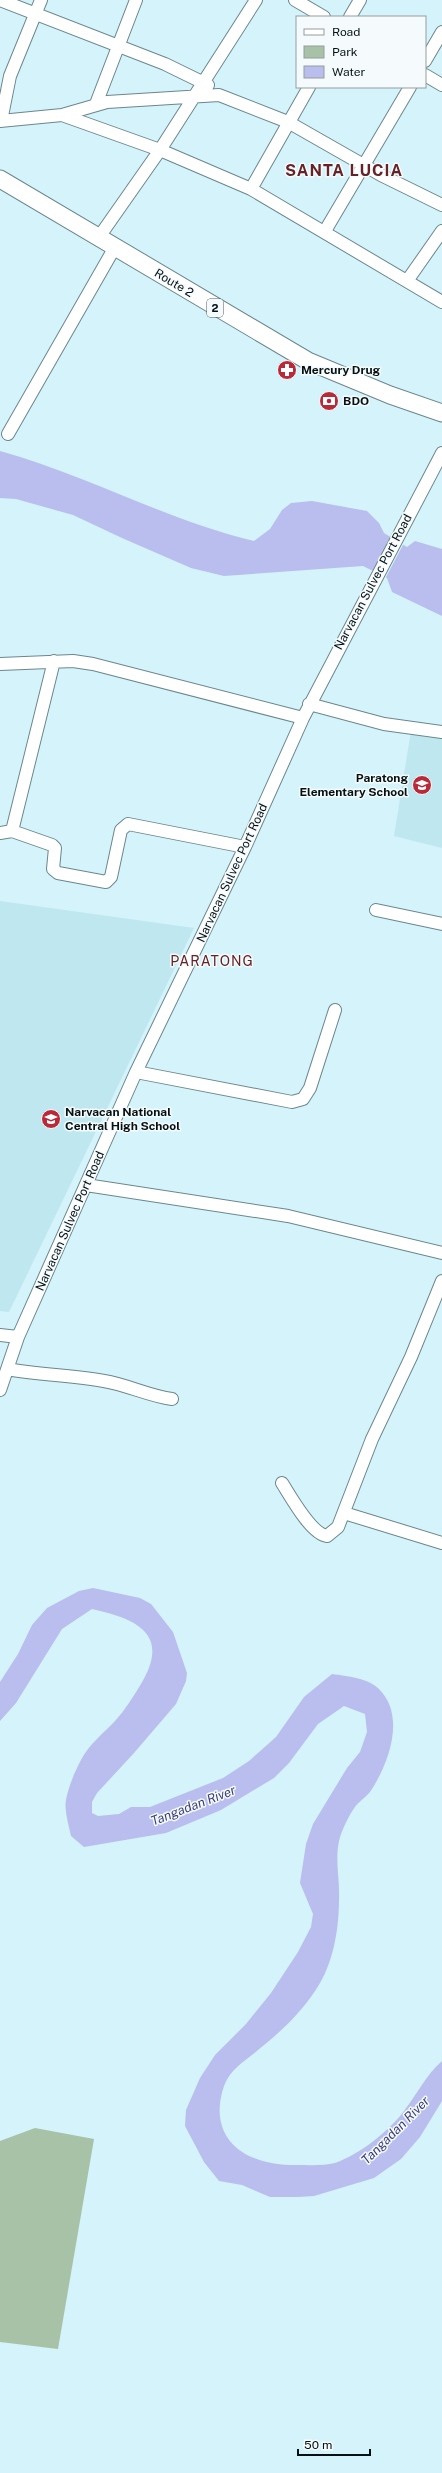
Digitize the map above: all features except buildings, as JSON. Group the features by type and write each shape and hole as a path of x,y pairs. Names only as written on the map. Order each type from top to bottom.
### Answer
{"highway":[{"name":"Route 2","path":"0,179 308,362 390,395 442,413"}],"street":[{"path":"0,0 203,81 219,95 288,122 364,165 442,205"},
{"path":"41,0 10,76 0,121 62,114 96,104 219,95"},
{"path":"96,104 117,46 136,0"},
{"path":"98,237 160,150 192,97 256,0"},
{"path":"295,0 322,16"},
{"path":"351,16 360,0"},
{"path":"426,59 442,32"},
{"path":"426,76 442,85"},
{"path":"251,189 308,88"},
{"path":"325,231 409,88"},
{"path":"62,114 160,150 251,189 325,231 442,302"},
{"path":"407,281 442,230"},
{"path":"8,434 115,247"},
{"name":"Narvacan Sulvec Port Road","path":"0,1390 18,1337 136,1072 245,847 309,704 442,453"},
{"path":"12,831 54,661"},
{"path":"0,664 54,661 73,661 93,664 303,718"},
{"path":"309,704 384,724 442,732"},
{"path":"0,832 12,831 54,846 55,872 106,882 111,877 121,830 128,824 245,847"},
{"path":"376,910 442,924"},
{"path":"136,1072 292,1102 303,1099 310,1088 335,1010"},
{"path":"86,1184 288,1216 442,1253"},
{"path":"282,1483 301,1512 323,1535 331,1534 338,1527 372,1439 411,1357 437,1308 442,1281"},
{"path":"0,1335 18,1337"},
{"path":"7,1369 104,1380 128,1385 161,1398 172,1399"},
{"path":"344,1513 442,1543"}],"shaded area":[{"name":"Paratong Elementary School","path":"411,731 442,734 442,848 394,836"},
{"name":"Narvacan National Central High School","path":"0,901 194,928 9,1312 0,1311"}],"green space":[{"path":"35,2128 94,2139 58,2349 0,2342 0,2141"}],"water":[{"path":"0,451 64,472 189,521 254,541 270,529 282,510 291,503 312,501 367,511 379,523 384,533 407,547 415,541 442,549 442,616 392,592 387,578 363,566 224,576 191,568 73,515 16,499 0,498"},
{"name":"Tangadan River","path":"93,1588 140,1598 151,1604 173,1632 187,1673 186,1681 176,1704 97,1793 92,1802 92,1813 98,1816 119,1814 131,1807 150,1807 223,1778 249,1761 276,1737 304,1697 332,1674 357,1678 369,1682 379,1689 387,1700 392,1712 393,1725 389,1753 372,1789 353,1810 346,1822 338,1845 339,1910 337,1932 325,1974 314,1993 292,2020 234,2070 224,2086 220,2103 220,2120 226,2136 231,2143 244,2153 259,2160 283,2165 326,2165 335,2163 354,2154 373,2142 390,2127 404,2111 431,2072 442,2061 442,2101 420,2137 401,2159 374,2178 314,2196 270,2197 242,2185 219,2181 204,2162 185,2126 186,2110 200,2078 215,2055 246,2024 271,1993 298,1952 311,1927 313,1914 300,1883 306,1844 313,1824 347,1768 360,1752 367,1732 365,1714 344,1706 318,1724 289,1763 274,1778 221,1810 166,1833 84,1847 71,1836 68,1823 66,1804 70,1785 84,1754 119,1717 141,1684 149,1667 152,1653 151,1641 145,1632 135,1624 123,1618 92,1609 62,1629 16,1703 0,1721 0,1682 18,1654 32,1625 47,1608 79,1591"}],"pier":[{"path":"392,535 404,543 385,579 372,572"}],"place":[{"name":"Mercury Drug","path":"287,370"},
{"name":"BDO","path":"329,401"},
{"name":"Paratong Elementary School","path":"422,785"},
{"name":"Narvacan National Central High School","path":"51,1119"}],"district":[{"name":"SANTA LUCIA","path":"344,170"},
{"name":"PARATONG","path":"212,961"}]}
